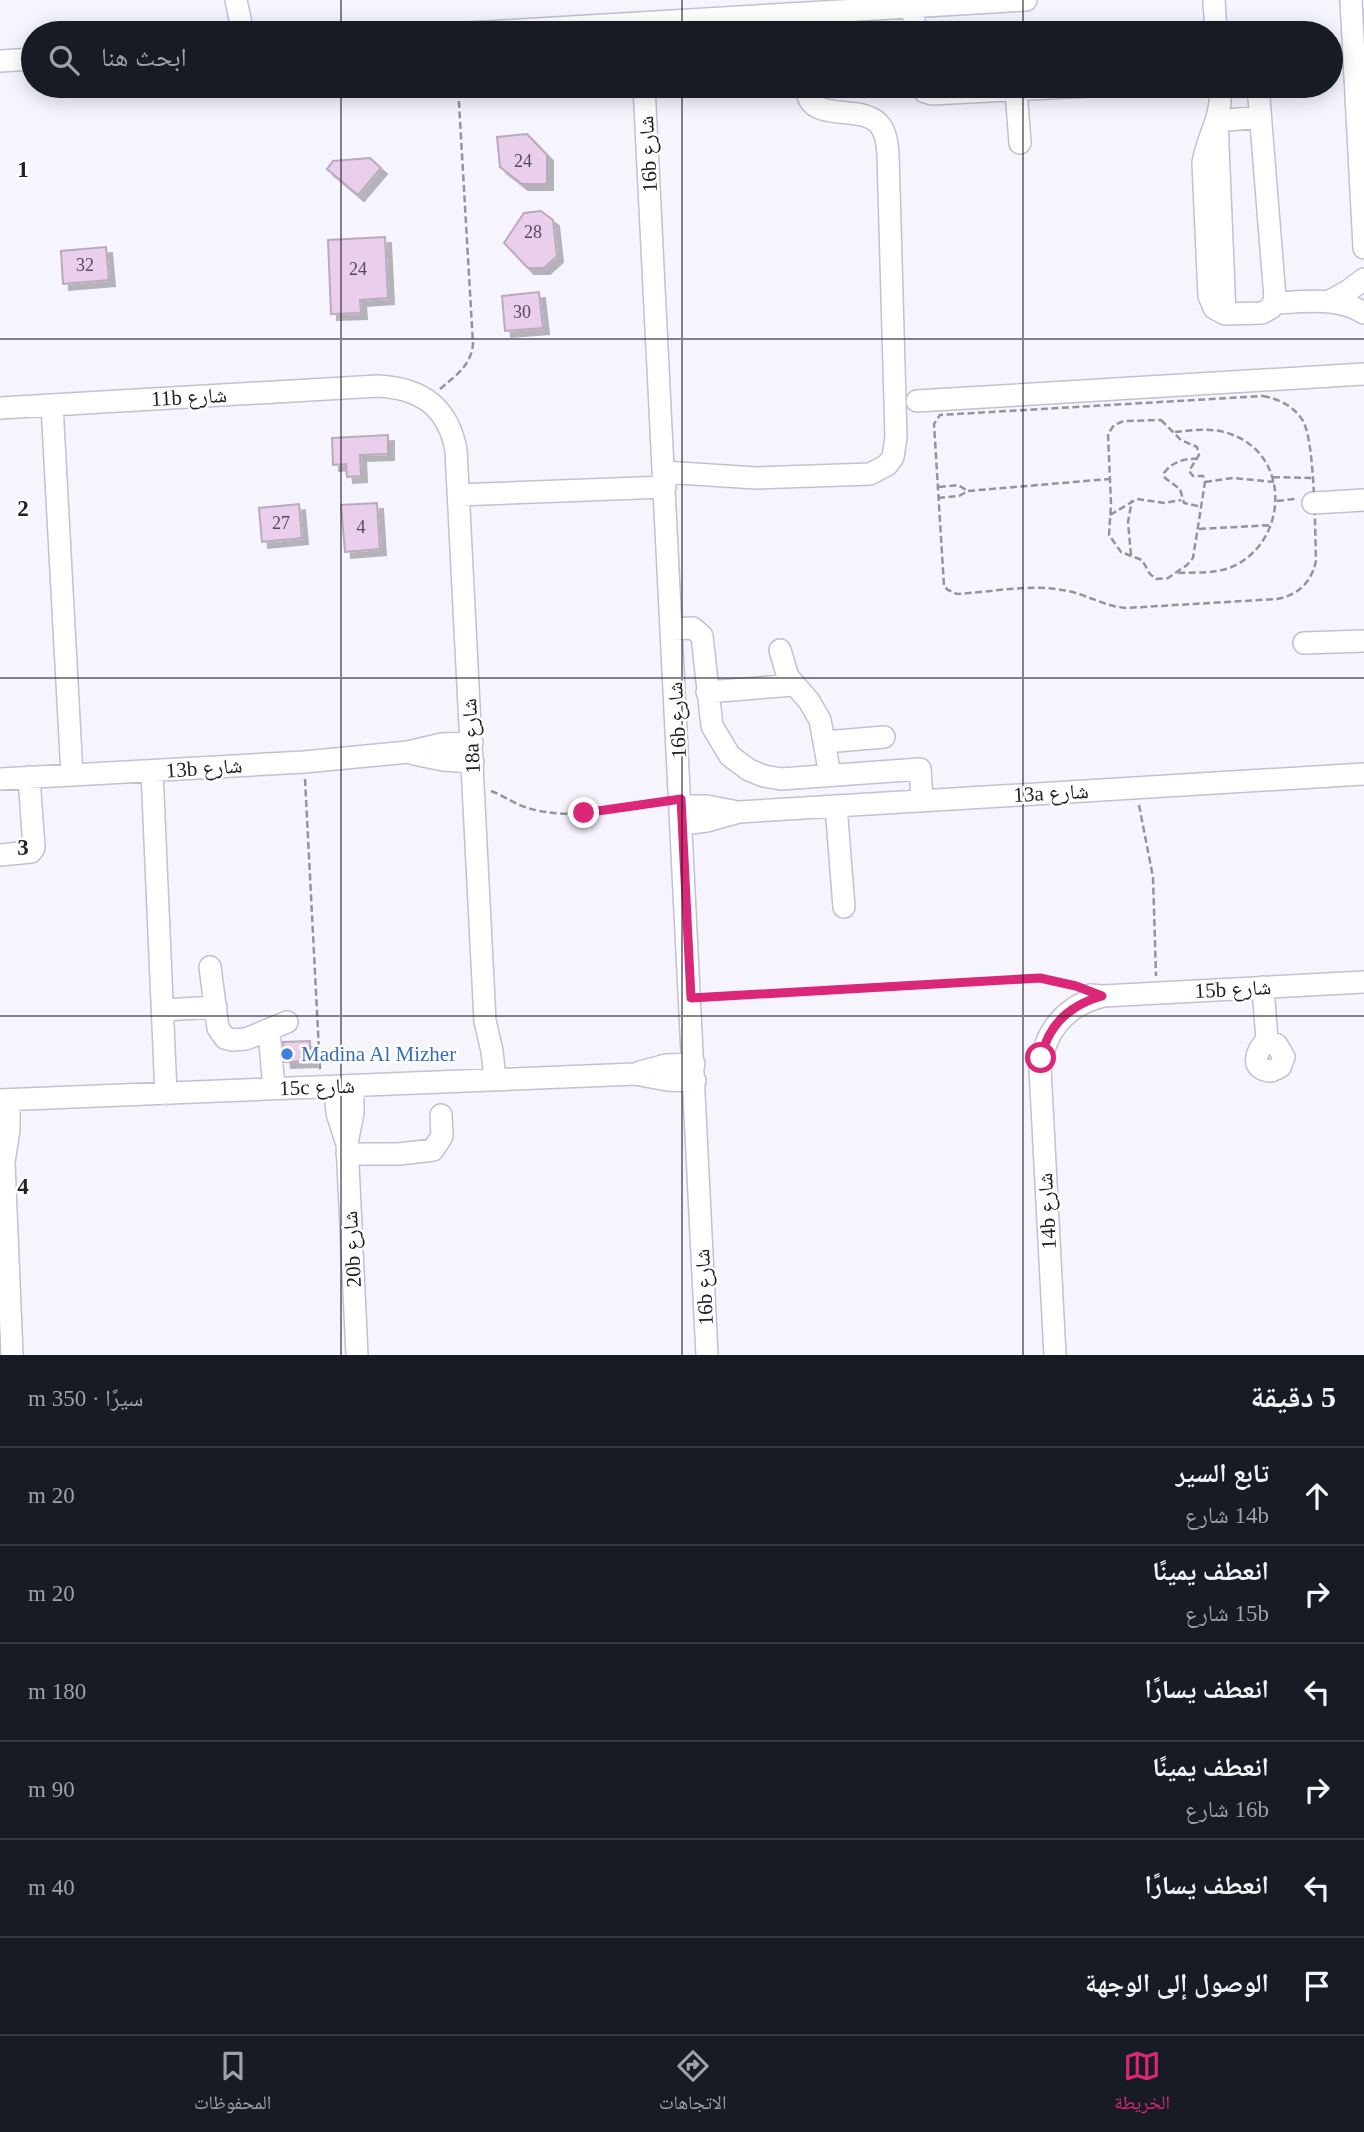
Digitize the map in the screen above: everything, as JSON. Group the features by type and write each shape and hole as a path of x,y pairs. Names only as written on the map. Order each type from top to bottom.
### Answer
{"street":[{"path":"230,21 234,0"},
{"path":"234,0 240,21"},
{"path":"720,21 1026,0"},
{"path":"1214,0 1215,21"},
{"path":"1351,0 1364,248"},
{"path":"913,7 914,21"},
{"path":"820,21 822,12"},
{"path":"0,61 21,60"},
{"name":"16b شارع","path":"645,98 707,1355"},
{"path":"458,495 664,479 870,474 887,465 893,457 896,437 886,136 877,122 863,116 824,111 816,107 810,98"},
{"path":"1017,98 1020,143"},
{"path":"1221,98 1217,121 1203,163 1209,296 1214,308 1225,314 1262,313 1274,303 1330,301 1349,305 1364,313"},
{"path":"1259,98 1274,303"},
{"path":"1217,121 1261,117"},
{"path":"1330,301 1364,279"},
{"path":"917,401 1364,374"},
{"name":"11b شارع","path":"0,408 378,386 390,382 415,382 433,396"},
{"name":"18a شارع","path":"433,396 448,423 456,450 485,1021 480,1052 488,1080"},
{"path":"52,405 72,775"},
{"path":"1313,503 1364,500"},
{"path":"672,629 693,628 701,632 709,714 716,737 730,756 739,763 756,774 773,778 920,769 922,801"},
{"path":"1304,643 1364,641"},
{"path":"780,650 784,668 794,685 816,710 830,775"},
{"path":"707,692 794,685"},
{"path":"825,742 884,737"},
{"name":"13b شارع","path":"0,779 304,762 408,752 443,760 472,752"},
{"path":"152,771 166,1094"},
{"name":"13a شارع","path":"682,809 707,821 739,812 1364,774"},
{"path":"0,855 31,852 34,848 29,777"},
{"path":"836,806 844,907"},
{"path":"210,967 220,1032 229,1039 246,1039 278,1026 274,1089"},
{"name":"15b شارع","path":"1054,1017 1083,1002 1102,996 1364,982"},
{"path":"1263,987 1267,1040"},
{"path":"163,1010 216,1007"},
{"name":"14b شارع","path":"1054,1017 1042,1023 1036,1045 1040,1068 1055,1355"},
{"name":"15c شارع","path":"5,1100 635,1074 667,1080 695,1072"},
{"name":"20b شارع","path":"336,1086 353,1113 347,1149 357,1355"},
{"path":"5,1100 9,1130 2,1157 12,1355"},
{"path":"347,1149 399,1154 433,1150 442,1136 441,1115"}],"path":[{"path":"433,396 464,368 472,351 459,98"},
{"path":"1263,396 1286,403 1303,421 1310,445 1316,561 1309,579 1295,593 1276,599 1126,608 1105,606 1077,593 1058,589 957,594 948,590 943,580 937,487 934,424 943,414 1263,396"},
{"path":"1161,420 1174,433 1181,440 1197,447 1200,452 1198,459 1189,471 1193,476 1203,476 1205,482 1193,558 1164,580 1156,579 1142,560 1121,552 1112,542 1108,528 1111,515 1107,440 1114,425 1124,421 1161,420"},
{"path":"1174,433 1216,430 1239,437 1259,454 1274,482 1277,501 1272,525 1257,549 1231,567 1210,572 1176,573"},
{"path":"1181,500 1180,489 1165,478 1164,473 1181,460 1198,459"},
{"path":"1272,477 1311,478"},
{"path":"1205,482 1233,478 1274,482"},
{"path":"938,498 959,496 968,491 1109,479"},
{"path":"937,487 958,485 968,491"},
{"path":"1111,515 1132,500 1142,499 1164,503 1181,500 1202,507"},
{"path":"1131,556 1128,522 1132,500"},
{"path":"1199,529 1272,525"},
{"path":"304,762 336,1086"},
{"path":"474,788 491,790 525,807 564,813 682,809"},
{"path":"1138,788 1153,877 1157,993"},
{"path":"691,998 1040,978 1076,986 1102,996"}],"building":[{"path":"527,134 547,155 547,184 522,184 500,167 497,137"},
{"path":"370,158 381,168 358,195 327,169 333,161"},
{"path":"541,211 553,220 557,256 544,268 528,268 504,243 524,213"},
{"path":"385,237 388,298 360,300 361,313 331,314 328,240"},
{"path":"106,247 109,280 63,284 61,251"},
{"path":"539,292 543,328 505,331 502,296"},
{"path":"388,435 388,454 360,455 361,476 347,477 346,464 333,465 332,438"},
{"path":"377,503 380,549 345,552 341,505"},
{"path":"299,504 302,538 262,542 259,508"},
{"path":"310,1041 311,1061 285,1062 283,1042"}],"place":[{"name":"Madina Al Mizher","path":"287,1054"}],"route":[{"path":"584,813 681,799 691,998 1040,978 1059,981 1102,996 1083,1002 1066,1013 1047,1038 1041,1058"}]}
